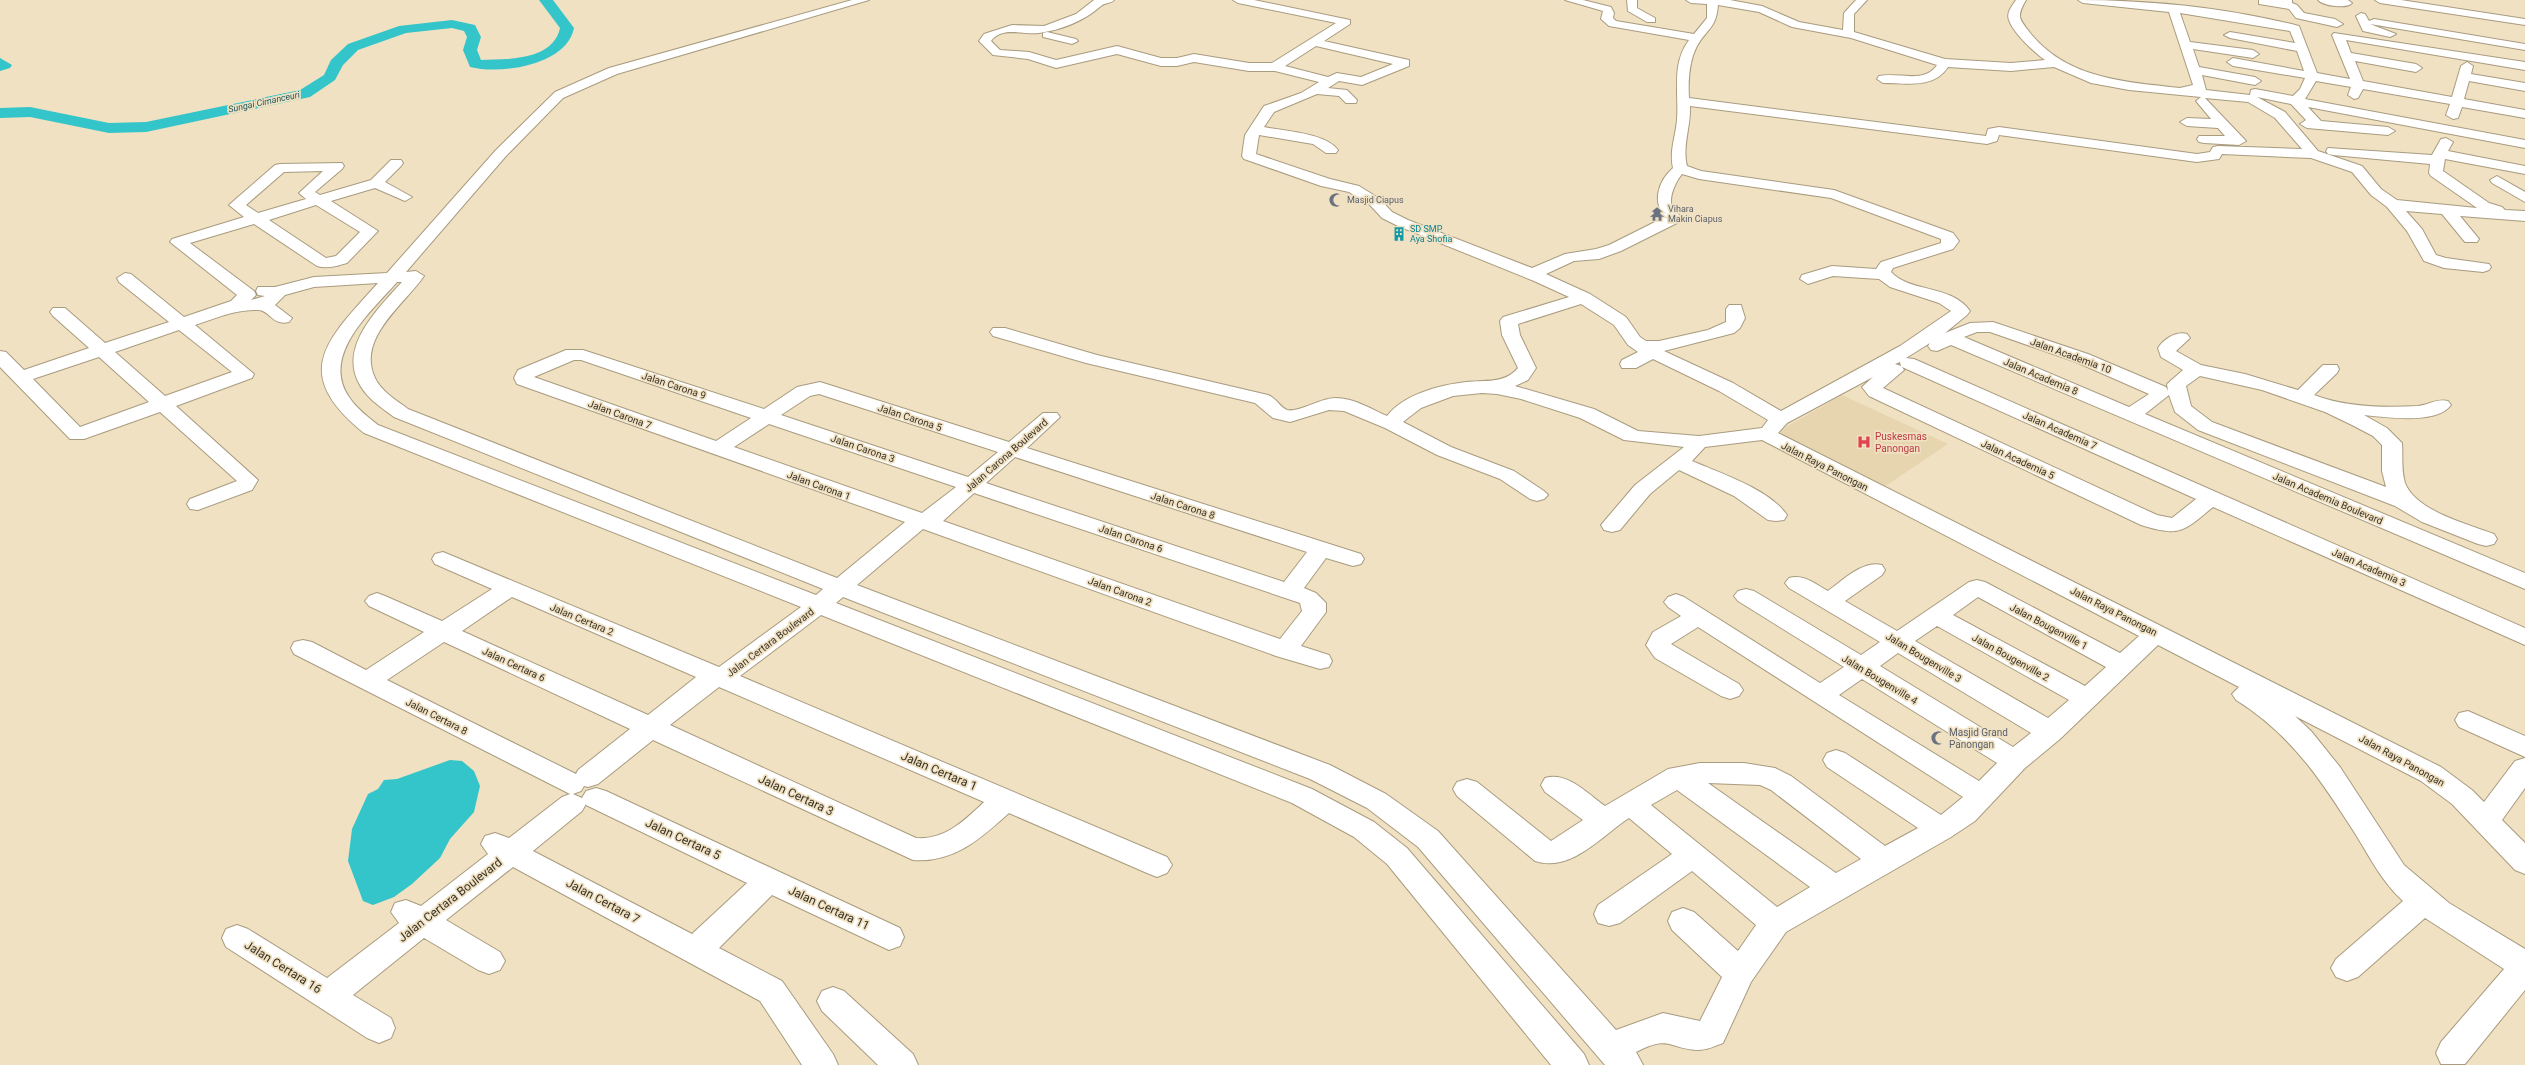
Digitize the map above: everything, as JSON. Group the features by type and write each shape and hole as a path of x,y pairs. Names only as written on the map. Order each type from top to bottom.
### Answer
{"street":[{"path":"864,0 613,71 559,95 521,131 340,337 332,357 330,376 337,395 350,412 366,424 423,450 1302,796 1348,818 1380,840 1397,856 1572,1065"},
{"path":"1039,51 1027,43 1043,32 1077,18 1096,7 1098,2 1109,0"},
{"path":"1238,0 1346,22 1275,67"},
{"path":"1632,0 1632,9 1652,20"},
{"path":"1691,0 1717,1 1762,9 1779,15 1792,24 1848,34 1944,63 2011,67 2056,63"},
{"path":"1848,34 1850,12 1862,0"},
{"path":"2020,0 2014,11 2016,25 2043,56 2104,83 2251,99 2280,115 2307,147 2357,169 2376,192 2392,204 2414,229 2430,258 2444,263 2483,267"},
{"path":"2323,0 2347,3"},
{"path":"1680,169 1677,154 1684,119 1682,77 1694,42 1712,18 1712,4 1717,1"},
{"path":"2082,1 2131,2 2172,6 2213,14 2298,38"},
{"path":"2263,2 2287,3 2293,7 2300,16 2332,21 2346,54 2348,110"},
{"path":"1566,4 1605,8 1609,15 1607,19 1613,24 1694,42"},
{"path":"2377,4 2394,12 2437,7"},
{"path":"2377,4 2437,7 2525,22"},
{"path":"2085,65 2112,74 2118,82 2158,81 2199,91 2201,89 2197,76 2172,6"},
{"path":"2429,31 2437,7"},
{"path":"2525,12 2489,7 2457,102 2436,173 2484,206 2515,211 2525,205"},
{"path":"2213,14 2233,8"},
{"path":"2387,24 2394,12"},
{"path":"1812,16 1819,19 1825,30"},
{"path":"2522,90 2492,65 2473,53 2429,31 2362,18 2368,30 2473,53 2525,56"},
{"path":"1072,41 1043,32 1012,28 988,36 985,40 997,53 1029,56 1056,64 1112,50 1162,62 1177,62 1194,58 1249,67 1275,67 1343,93 1351,100"},
{"path":"2240,76 2219,33 2298,38 2309,31"},
{"path":"2324,33 2346,54 2404,92 2525,114"},
{"path":"2473,53 2525,37"},
{"path":"2296,101 2308,75 2298,38"},
{"path":"1313,42 1405,63 1362,81 1339,77 1297,100 1269,109 1250,139 1249,156 1276,160 1326,183 1354,189 1372,200 1387,215 1397,221 1532,274 1584,298 1620,322 1646,349"},
{"path":"1652,43 1694,42"},
{"path":"2186,45 2229,52 2308,75"},
{"path":"2197,76 2308,75 2346,54 2449,58 2525,46"},
{"path":"1899,62 1887,57 1907,52"},
{"path":"2229,52 2308,75"},
{"path":"2473,53 2522,90"},
{"path":"2346,54 2414,71"},
{"path":"2346,54 2457,102 2525,126"},
{"path":"1883,79 1928,79 1938,73 1944,63"},
{"path":"2492,65 2525,66"},
{"path":"2197,76 2296,101 2395,119 2421,130 2443,146 2525,170"},
{"path":"2457,102 2522,90"},
{"path":"2395,119 2404,92"},
{"path":"2185,100 2245,105 2262,120"},
{"path":"1684,101 1951,136 1987,140 1992,138 1993,132 1999,131 2197,158 2210,157 2217,154 2218,150 2307,147 2443,146 2473,141 2525,144"},
{"path":"2202,101 2236,141"},
{"path":"2296,101 2311,124 2421,130"},
{"path":"2187,122 2220,124"},
{"path":"2508,134 2511,129 2525,132"},
{"path":"1256,130 1317,142 1331,150"},
{"path":"2204,139 2307,147 2337,140"},
{"path":"2473,141 2525,157"},
{"path":"190,239 376,183 396,163"},
{"path":"337,166 306,193 370,230 341,260 332,263 323,263 256,219 236,205 280,168 337,166"},
{"path":"1532,274 1571,257 1598,254 1615,248 1672,220 1673,217 1665,208 1665,197 1672,177 1680,169"},
{"path":"1680,169 1699,175 1834,194 1941,233 1950,238 1951,241 1947,246 1887,265 1882,270 1882,274"},
{"path":"2525,185 2491,179 2525,198"},
{"path":"376,183 405,197"},
{"path":"2392,204 2525,216"},
{"path":"2446,210 2461,225 2471,239"},
{"path":"172,225 283,318"},
{"path":"1808,278 1832,271 1882,274 1896,282 1951,302 1961,311 2017,328 2168,387 2182,408 2205,426 2403,501 2430,517 2486,539"},
{"path":"21,377 182,324 258,297 314,282 416,276 378,320 361,351 361,368 367,385 380,400 401,413 839,587 1320,772 1369,795 1407,820 1428,839 1618,1057 1652,1030 1671,1028 1700,1036 1711,1033 1740,973 1775,923 1941,829 1964,813 2015,761 2050,732 2152,638 2259,702 2291,724 2304,739 2342,791 2386,864 2424,901 2525,966 2453,1053"},
{"path":"0,356 77,435 244,374 125,278"},
{"path":"1497,387 1521,376 1527,368 1511,335 1509,321 1584,298"},
{"path":"1629,364 1646,349 1663,347 1682,340 1722,332 1736,321 1738,316 1735,309"},
{"path":"1392,424 1399,413 1444,392 1473,386 1497,387 1524,392 1588,414 1629,435 1699,442 1774,426 1898,354 1949,322 1961,311"},
{"path":"59,312 248,480 245,486 198,504"},
{"name":"Jalan Academia 10","path":"1950,338 1972,326 1980,325 1993,327 2168,387"},
{"path":"999,332 1092,359 1261,399 1270,402 1281,415 1298,415 1323,405 1337,404 1392,424 1444,451 1507,475 1537,495"},
{"path":"1908,362 1950,338"},
{"name":"Jalan Academia 8","path":"1950,338 2131,414"},
{"path":"2181,338 2168,348 2167,353 2196,370 2224,374 2328,408 2372,427 2389,439 2392,447 2391,463 2393,482 2403,497 2403,501"},
{"name":"Jalan Raya Panongan","path":"1646,349 1726,387 1774,426 1778,442 2152,638 2431,774 2462,797 2525,862"},
{"name":"Jalan Carona 9","path":"523,378 525,374 572,354 580,354 768,416"},
{"name":"Jalan Academia 5","path":"1908,362 1871,387 1876,392 1926,416 2149,520 2168,526 2180,523 2212,497"},
{"name":"Jalan Academia 7","path":"1908,362 2212,497"},
{"path":"2300,398 2330,369"},
{"path":"2131,414 2160,395 2168,387 2196,370"},
{"name":"Jalan Carona 7","path":"523,378 524,380 718,449"},
{"name":"Jalan Carona 5","path":"768,416 804,391 820,388 1006,448"},
{"path":"2328,408 2424,412 2438,408 2441,405"},
{"name":"Jalan Academia Boulevard","path":"2131,414 2525,582"},
{"path":"718,449 768,416"},
{"name":"Jalan Carona 3","path":"768,416 965,483"},
{"name":"Jalan Carona Boulevard","path":"839,587 919,521 934,517 965,483 1006,448 1058,419"},
{"path":"1612,525 1631,500 1678,462 1689,455 1699,442"},
{"name":"Jalan Carona 8","path":"1006,448 1352,559"},
{"name":"Jalan Carona 1","path":"718,449 919,521"},
{"path":"1678,462 1728,485 1767,507 1776,515"},
{"name":"Jalan Carona 6","path":"965,483 1289,592 1314,603 1314,612 1285,650"},
{"name":"Jalan Academia 3","path":"2212,497 2525,637"},
{"name":"Jalan Carona 2","path":"919,521 1320,661"},
{"path":"1289,592 1321,549"},
{"name":"Jalan Certara 2","path":"443,559 721,678"},
{"path":"1829,601 1874,570"},
{"name":"Jalan Bougenville 3","path":"1797,583 2050,732"},
{"name":"Jalan Certara Boulevard","path":"328,996 414,917 502,849 586,789 657,731 720,687 721,678 818,606 839,587"},
{"name":"Jalan Bougenville 1","path":"1936,616 1977,587 2122,665"},
{"path":"367,681 443,630 510,588"},
{"name":"Jalan Bougenville 4","path":"1746,596 1861,668 2015,761"},
{"name":"Jalan Certara 6","path":"377,601 443,630 657,731"},
{"path":"1676,602 1982,796"},
{"path":"1821,695 1897,641 1936,616"},
{"name":"Jalan Bougenville 2","path":"1936,616 2086,698"},
{"path":"1698,617 1662,638 1658,645 1664,652 1730,690"},
{"name":"Jalan Certara 8","path":"303,648 586,789"},
{"name":"Jalan Certara 1","path":"721,678 1157,865"},
{"path":"2468,720 2525,747"},
{"name":"Jalan Certara 3","path":"657,731 913,849 928,852 956,842 1005,800"},
{"path":"1836,760 1941,829"},
{"path":"2486,821 2525,768"},
{"path":"1467,790 1545,852 1560,852 1604,820 1678,776 1700,773 1744,773 1772,778 1884,861"},
{"path":"1678,776 1835,889"},
{"path":"1555,785 1604,820"},
{"name":"Jalan Certara 5","path":"586,789 769,880"},
{"path":"1632,804 1775,923"},
{"name":"Jalan Certara 7","path":"502,849 696,950 771,991 821,1065"},
{"path":"1609,914 1692,855"},
{"path":"696,950 769,880"},
{"name":"Jalan Certara 11","path":"769,880 889,937"},
{"path":"2347,968 2424,901"},
{"path":"414,917 488,961"},
{"path":"1683,920 1740,973"},
{"name":"Jalan Certara 16","path":"237,938 379,1028"},
{"path":"833,1001 901,1065"}],"shaded area":[{"name":"Puskesmas Panongan","path":"1842,395 1948,444 1881,489 1781,439 1780,433 1786,427"}],"water":[{"path":"450,760 462,761 474,771 480,786 474,812 450,839 440,858 412,884 394,897 373,905 363,901 348,861 352,829 368,794 378,789 384,780 397,779"}],"waterway":[{"name":"Sungai Cimanceuri","path":"0,113 30,112 109,128 146,127 305,94 330,77 336,63 353,47 404,29 452,24 470,28 474,37 470,50 475,64 497,64 523,61 548,54 557,48 564,40 567,28 546,0"},
{"name":"Sungai Cimanceuri","path":"0,62 5,65 0,67"}],"place":[{"name":"Masjid Ciapus","path":"1336,200"},
{"name":"Vihara Makin Ciapus","path":"1657,214"},
{"name":"SD SMP Aya Shofia","path":"1399,234"},
{"name":"Puskesmas Panongan","path":"1864,442"},
{"name":"Masjid Grand Panongan","path":"1938,738"}]}
